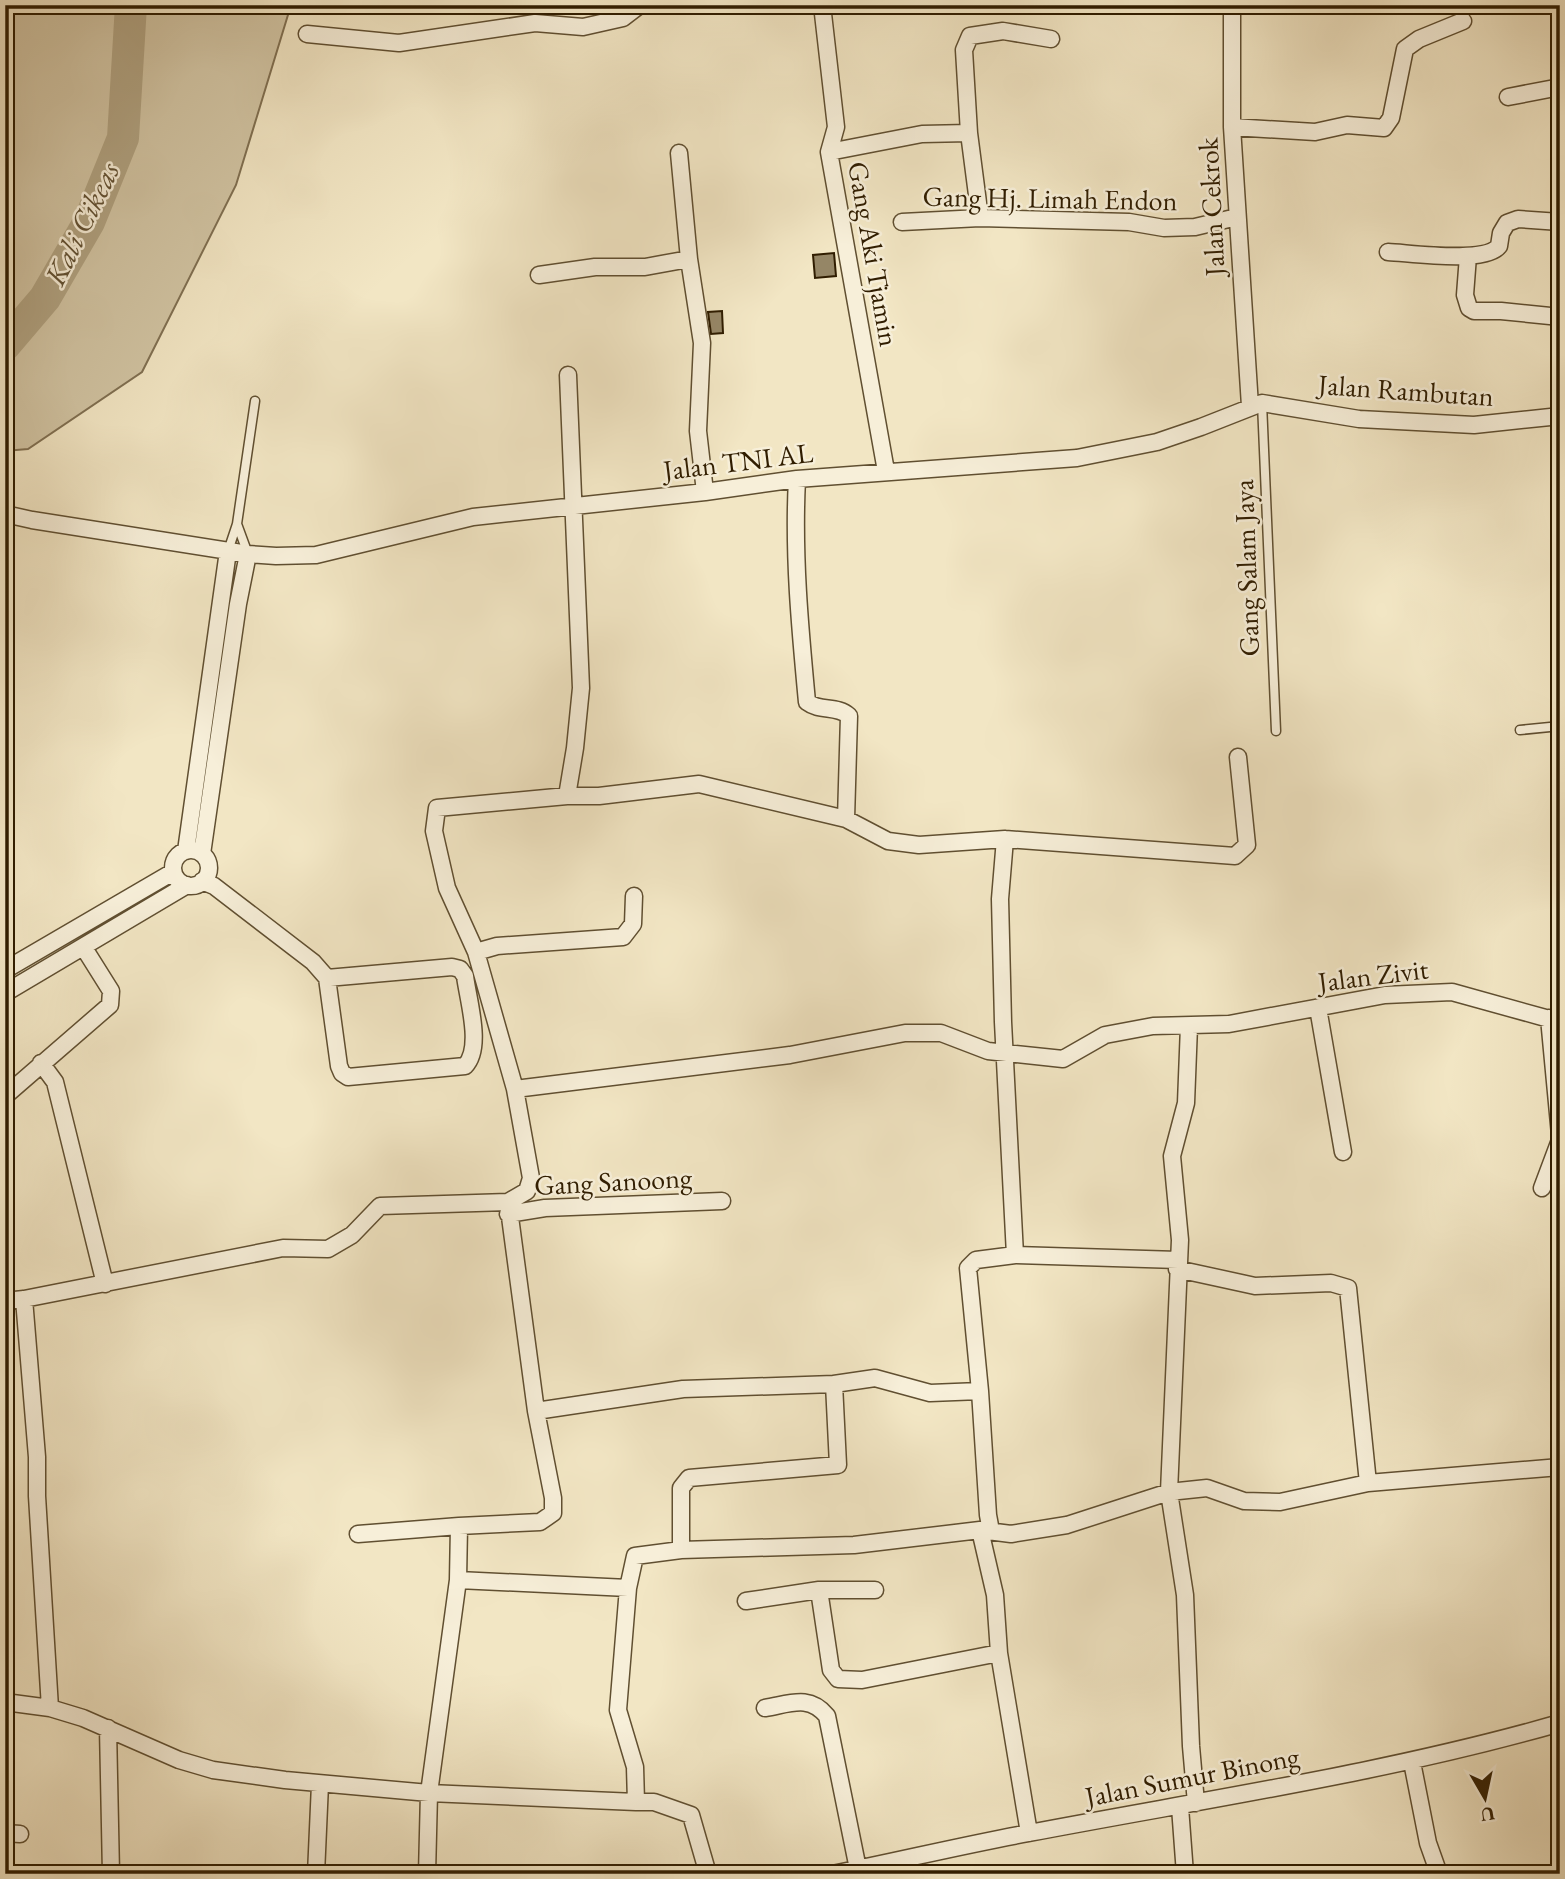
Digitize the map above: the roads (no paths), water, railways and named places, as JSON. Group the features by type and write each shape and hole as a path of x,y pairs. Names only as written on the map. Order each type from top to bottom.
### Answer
{"street":[{"path":"307,34 399,43 535,23 583,27 623,19 640,5"},
{"name":"Gang Aki Tjamin","path":"822,5 836,127 829,152 886,471"},
{"name":"Jalan Cekrok","path":"1232,5 1232,127 1237,217 1256,404"},
{"path":"1232,127 1315,132 1347,125 1384,128 1391,118 1405,49 1419,39 1464,21"},
{"path":"980,218 969,133 964,50 970,36 1003,32 1051,39"},
{"path":"1508,97 1560,87"},
{"path":"829,152 922,134 969,133"},
{"path":"679,153 689,259 702,344 698,430 705,492"},
{"name":"Gang Hj. Limah Endon","path":"902,222 980,218 1129,222 1164,228 1195,227 1237,217"},
{"path":"1388,252 1468,256 1488,254 1495,251 1507,223 1518,219 1560,222"},
{"path":"1468,256 1465,295 1468,308 1474,311 1560,317"},
{"path":"538,275 594,267 645,267 689,259"},
{"path":"567,796 581,688 568,375"},
{"name":"Jalan TNI AL","path":"5,514 248,554 316,555 473,517 705,492 797,479 1077,458 1157,442 1201,428 1256,404"},
{"name":"Jalan Rambutan","path":"1256,404 1360,419 1474,425 1560,416"},
{"path":"797,479 794,521 796,581 807,702 816,708 839,709 849,716 846,819"},
{"path":"194,852 206,697 228,551"},
{"path":"194,852 225,702 238,604 248,554"},
{"path":"206,697 225,702"},
{"path":"358,1534 540,1522 553,1513 553,1498 536,1411 508,1208 527,1191 531,1178 515,1089 476,952 447,888 434,831 436,808 567,796 599,796 699,784 846,819 888,841 919,845 1005,839 1235,856 1247,845 1238,757"},
{"path":"1005,839 1000,899 1015,1255"},
{"path":"203,882 207,860 194,852 179,854 173,872 180,882 203,882 313,962 327,978 339,1066 342,1073 348,1077 465,1066 472,1059 475,1042 465,976 460,969 452,967 327,978"},
{"path":"5,970 173,872"},
{"path":"5,993 203,882"},
{"path":"476,952 497,946 623,937 632,925 634,896"},
{"path":"5,1096 110,1004 111,991 84,948"},
{"name":"Jalan Zivit","path":"515,1089 790,1055 905,1033 941,1033 988,1051 1063,1059 1105,1035 1153,1026 1229,1024 1385,995 1452,992 1554,1020"},
{"path":"1318,1008 1343,1152"},
{"path":"1542,1188 1560,1137 1554,1020"},
{"path":"1189,1026 1186,1103 1172,1156 1180,1240 1169,1492 1185,1595 1196,1802"},
{"path":"41,1063 55,1082 105,1284"},
{"name":"Gang Sanoong","path":"5,1301 283,1248 328,1249 352,1236 380,1206 545,1208 722,1201"},
{"path":"1030,1832 999,1653 995,1595 986,1530 988,1515 980,1391 968,1268 976,1260 1015,1255 1177,1264 1255,1286 1331,1283 1348,1288 1368,1483"},
{"path":"24,1299 37,1457 50,1708"},
{"path":"536,1411 683,1389 834,1384 875,1378 930,1393 980,1391"},
{"path":"681,1550 681,1488 689,1478 838,1465 834,1384"},
{"path":"636,1802 635,1767 618,1710 628,1588 635,1556 681,1550 854,1545 986,1530 1011,1534 1067,1525 1169,1492 1207,1488 1244,1501 1280,1502 1368,1483 1560,1467"},
{"path":"427,1874 429,1793 458,1580 459,1526"},
{"path":"458,1580 628,1588"},
{"path":"819,1590 831,1671 838,1679 862,1679 999,1653"},
{"path":"746,1601 819,1590 875,1590"},
{"path":"5,1702 50,1708 108,1728 179,1760 213,1770 320,1784 429,1793 654,1802 691,1815 708,1874"},
{"path":"765,1708 808,1702 819,1707 827,1716 858,1869"},
{"name":"Jalan Sumur Binong","path":"832,1874 1030,1832 1180,1807 1412,1762 1560,1723"},
{"path":"108,1728 111,1874"},
{"path":"1412,1762 1427,1843 1439,1874"},
{"path":"316,1874 320,1784"},
{"path":"1180,1807 1185,1874"}],"lane":[{"path":"228,551 237,524 255,401"},
{"name":"Gang Salam Jaya","path":"1256,404 1276,731"},
{"path":"237,524 248,554"},
{"path":"1520,730 1560,726"}],"waterway":[{"name":"Kali Cikeas","path":"5,345 45,298 89,222 123,138 131,5"}]}
